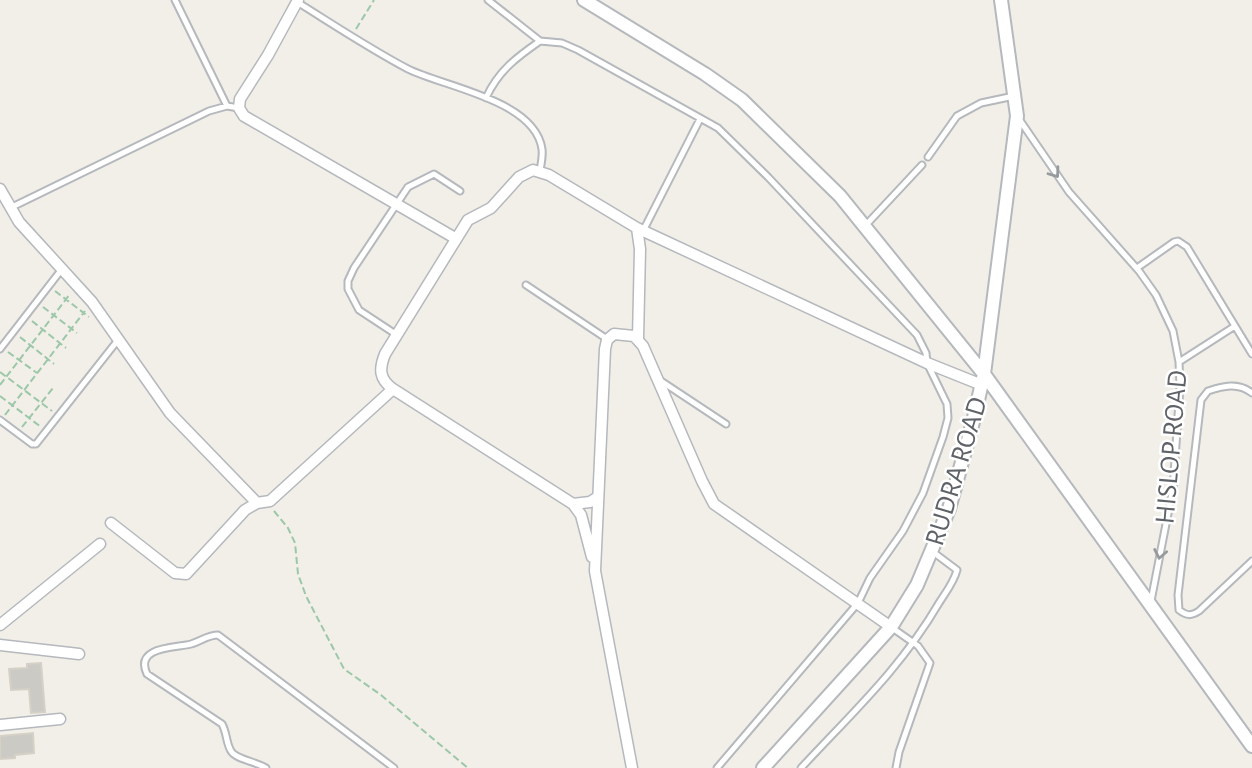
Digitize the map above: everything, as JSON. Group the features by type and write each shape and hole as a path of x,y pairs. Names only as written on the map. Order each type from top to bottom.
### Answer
{"street":[{"path":"584,0 705,74 742,100 840,195 983,379 1252,746"},
{"name":"HISLOP ROAD","path":"1001,0 1017,116"},
{"path":"297,1 240,99 239,108 249,121 456,238"},
{"name":"RUDRA ROAD","path":"763,768 891,627 917,585 932,551 953,496 983,379 1017,116"},
{"path":"632,768 595,570 581,515 573,504 385,384 381,365 468,220 491,208 519,177 534,170 540,171 640,229 927,363 983,379"},
{"path":"0,189 9,208 28,234 92,302 170,413 261,503"},
{"path":"640,229 638,339 714,504 891,627"},
{"path":"595,570 607,339 620,333 638,339"},
{"path":"111,523 175,573 182,575 192,569 242,512 293,482 393,389"},
{"path":"573,504 590,502 598,497"},
{"path":"0,625 100,544"},
{"path":"0,645 79,654"},
{"path":"0,725 60,719"}],"lane":[{"path":"175,0 227,106"},
{"path":"488,0 540,41 562,43 578,50 718,128 917,335 947,404 948,418 943,437 923,493 870,578 858,603 717,768"},
{"path":"297,1 418,74 486,98 519,116 532,129 542,149 540,171"},
{"path":"486,98 513,60 540,41"},
{"path":"928,157 957,116 981,103 1014,96"},
{"path":"9,208 209,111 227,106 239,108"},
{"name":"HISLOP ROAD","path":"1017,116 1069,192 1137,268 1156,296 1173,331 1179,362 1180,387 1173,488 1150,606"},
{"path":"640,229 700,119"},
{"path":"865,226 922,165"},
{"path":"397,335 359,310 348,289 348,281 394,204 411,183 433,174 460,191"},
{"path":"1137,268 1174,242 1182,243 1252,354"},
{"path":"1,348 62,269"},
{"path":"526,285 607,339"},
{"path":"1179,362 1235,326"},
{"path":"0,421 34,445 118,340"},
{"path":"658,379 726,424"},
{"path":"1252,393 1239,386 1224,386 1208,391 1201,400 1178,596 1180,610 1192,616 1252,561"},
{"path":"801,768 860,708 914,643 956,576 957,570 954,566 932,551"},
{"path":"891,627 914,643 930,663 896,768"},
{"path":"266,768 257,762 234,755 222,724 147,674 144,669 145,662 151,654 159,648 188,645 210,635 218,635 394,768"}],"path":[{"path":"352,36 373,0"},
{"path":"0,385 77,285"},
{"path":"49,286 89,317"},
{"path":"37,302 77,332"},
{"path":"0,421 92,302"},
{"path":"25,316 66,348"},
{"path":"13,332 54,364"},
{"path":"1,348 37,373"},
{"path":"0,372 58,416"},
{"path":"18,434 52,388"},
{"path":"0,396 47,431"},
{"path":"261,503 288,527 295,543 298,574 306,596 344,669 381,695 468,768"}],"building":[{"path":"41,663 45,712 31,713 29,689 11,690 9,669 27,668 27,664"},
{"path":"33,733 34,753 0,759 0,736"}]}
